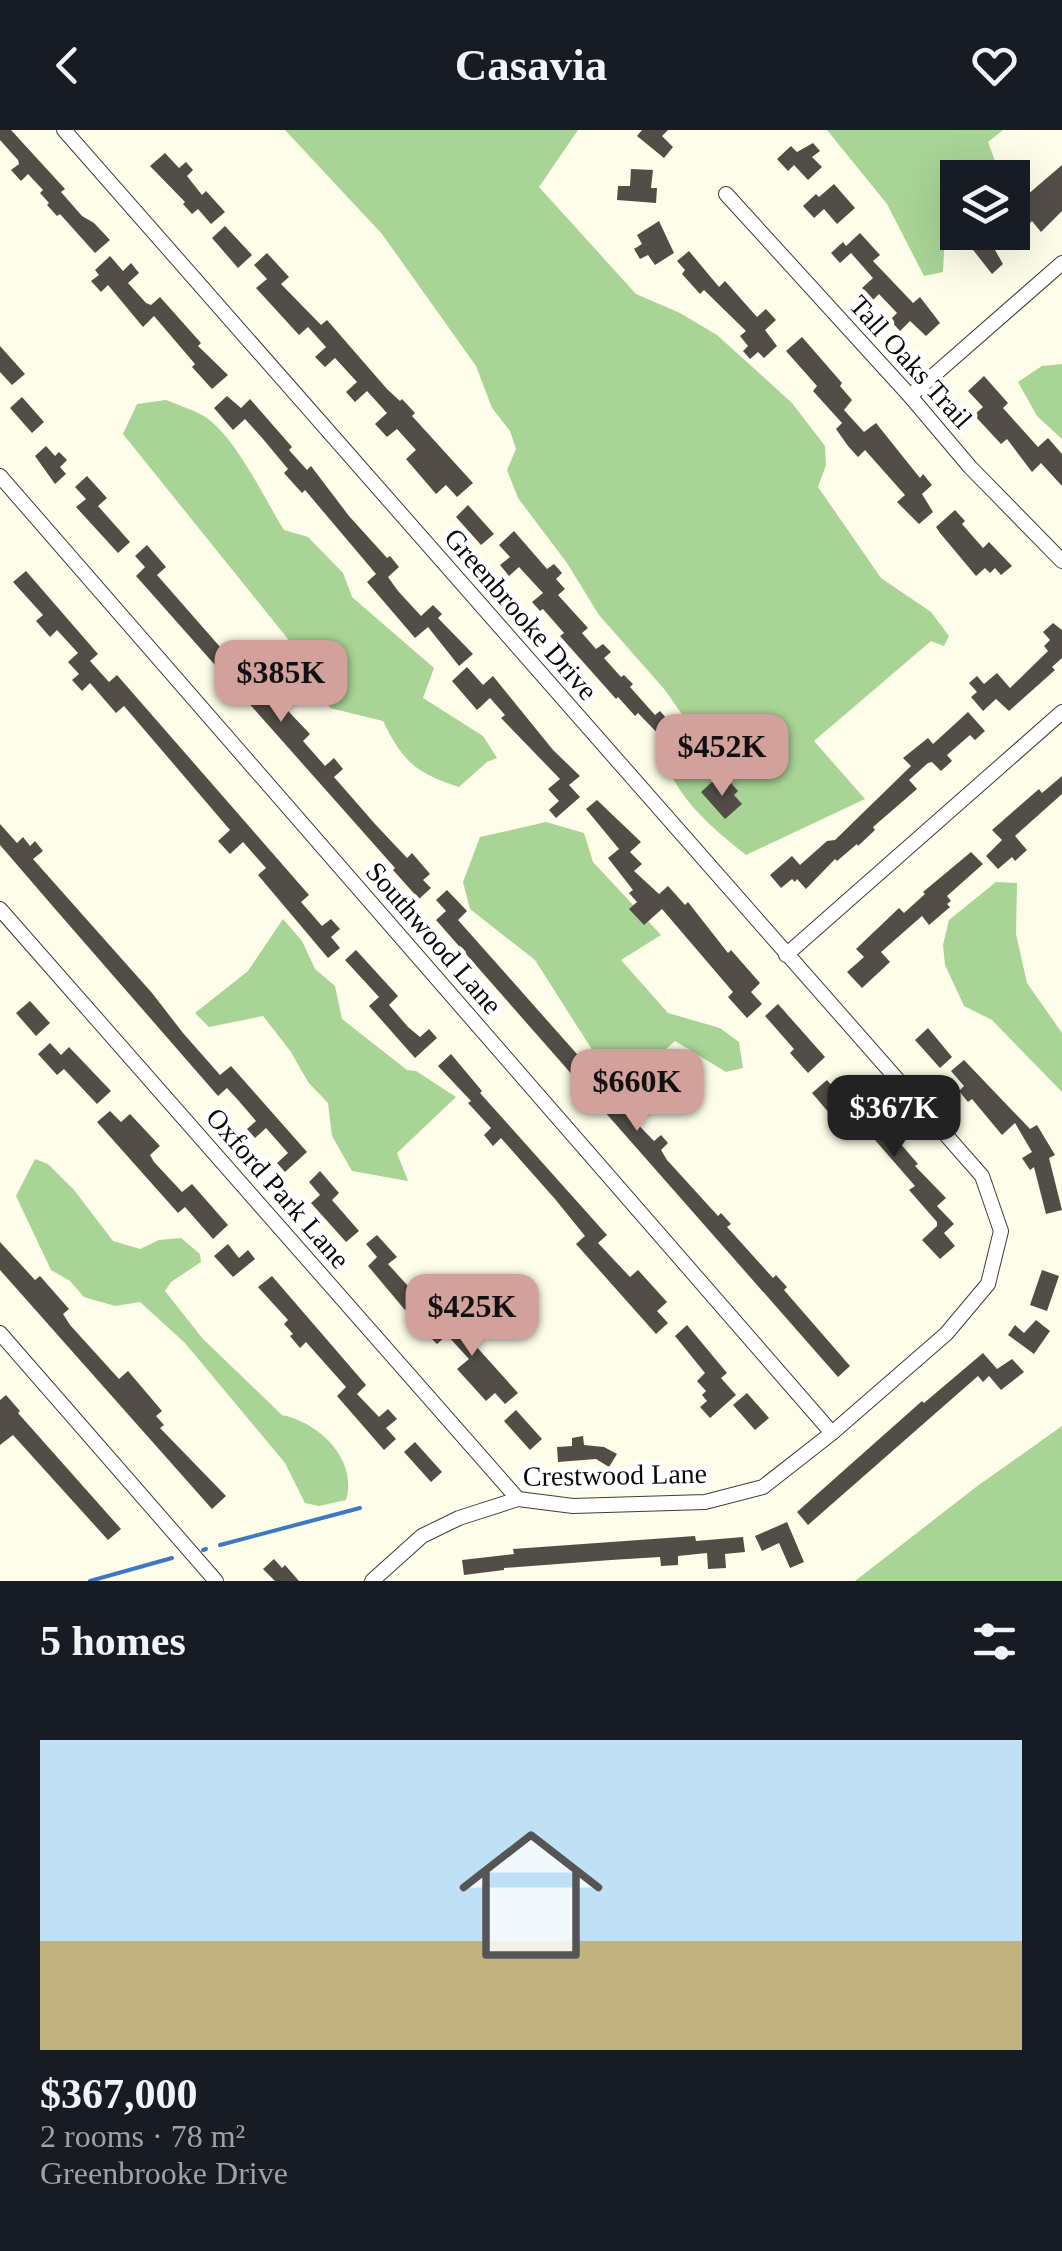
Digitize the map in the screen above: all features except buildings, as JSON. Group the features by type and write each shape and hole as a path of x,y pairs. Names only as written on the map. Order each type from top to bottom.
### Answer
{"street":[{"name":"Greenbrooke Drive","path":"64,130 982,1176 1001,1231 988,1284 946,1334"},
{"name":"Tall Oaks Trail","path":"726,194 970,467 1062,561"},
{"path":"910,396 1062,263"},
{"name":"Southwood Lane","path":"0,476 832,1433"},
{"path":"786,954 1062,712"},
{"name":"Oxford Park Lane","path":"0,909 518,1500"},
{"path":"0,1333 216,1581"},
{"name":"Crestwood Lane","path":"372,1581 422,1536 460,1518 518,1500 573,1506 705,1502 763,1487 946,1334"}],"green space":[{"path":"285,130 578,130 539,187 636,294 717,335 792,403 825,446 826,465 818,487 881,578 931,612 949,636 944,646 931,641 814,741 865,799 746,855 686,799 663,755 688,723 665,690 599,615 567,563 518,498 507,470 516,449 510,431 492,408 476,366 382,234"},
{"path":"827,130 1003,130 988,142 995,160 940,160 943,272 924,276 887,204"},
{"path":"1062,364 1062,439 1037,416 1018,382 1042,366"},
{"path":"166,400 202,415 226,436 284,530 308,537 343,573 352,597 434,668 423,698 483,736 497,758 459,787 412,764 383,721 330,708 304,659 123,434 137,404"},
{"path":"546,822 584,833 593,862 661,935 621,960 668,1013 720,1028 739,1042 743,1068 726,1072 675,1041 619,1092 535,960 470,909 463,882 480,837"},
{"path":"996,882 1017,883 1016,934 1027,983 1062,1033 1062,1092 992,1020 964,1006 945,965 943,945 949,920"},
{"path":"283,919 302,941 315,969 335,986 342,1019 407,1070 416,1071 456,1097 397,1153 408,1181 352,1171 332,1136 328,1103 308,1082 263,1016 209,1027 195,1013 248,971"},
{"path":"35,1159 48,1164 74,1190 113,1241 140,1249 159,1240 181,1238 200,1254 201,1262 171,1282 165,1291 203,1339 282,1415 310,1426 333,1446 346,1471 346,1500 319,1506 305,1503 285,1463 185,1343 140,1302 115,1306 84,1297 70,1281 51,1270 16,1196"},
{"path":"1062,1426 1062,1581 855,1581 976,1487"}],"waterway":[{"path":"220,1545 360,1508"},
{"path":"90,1581 172,1558"}]}
